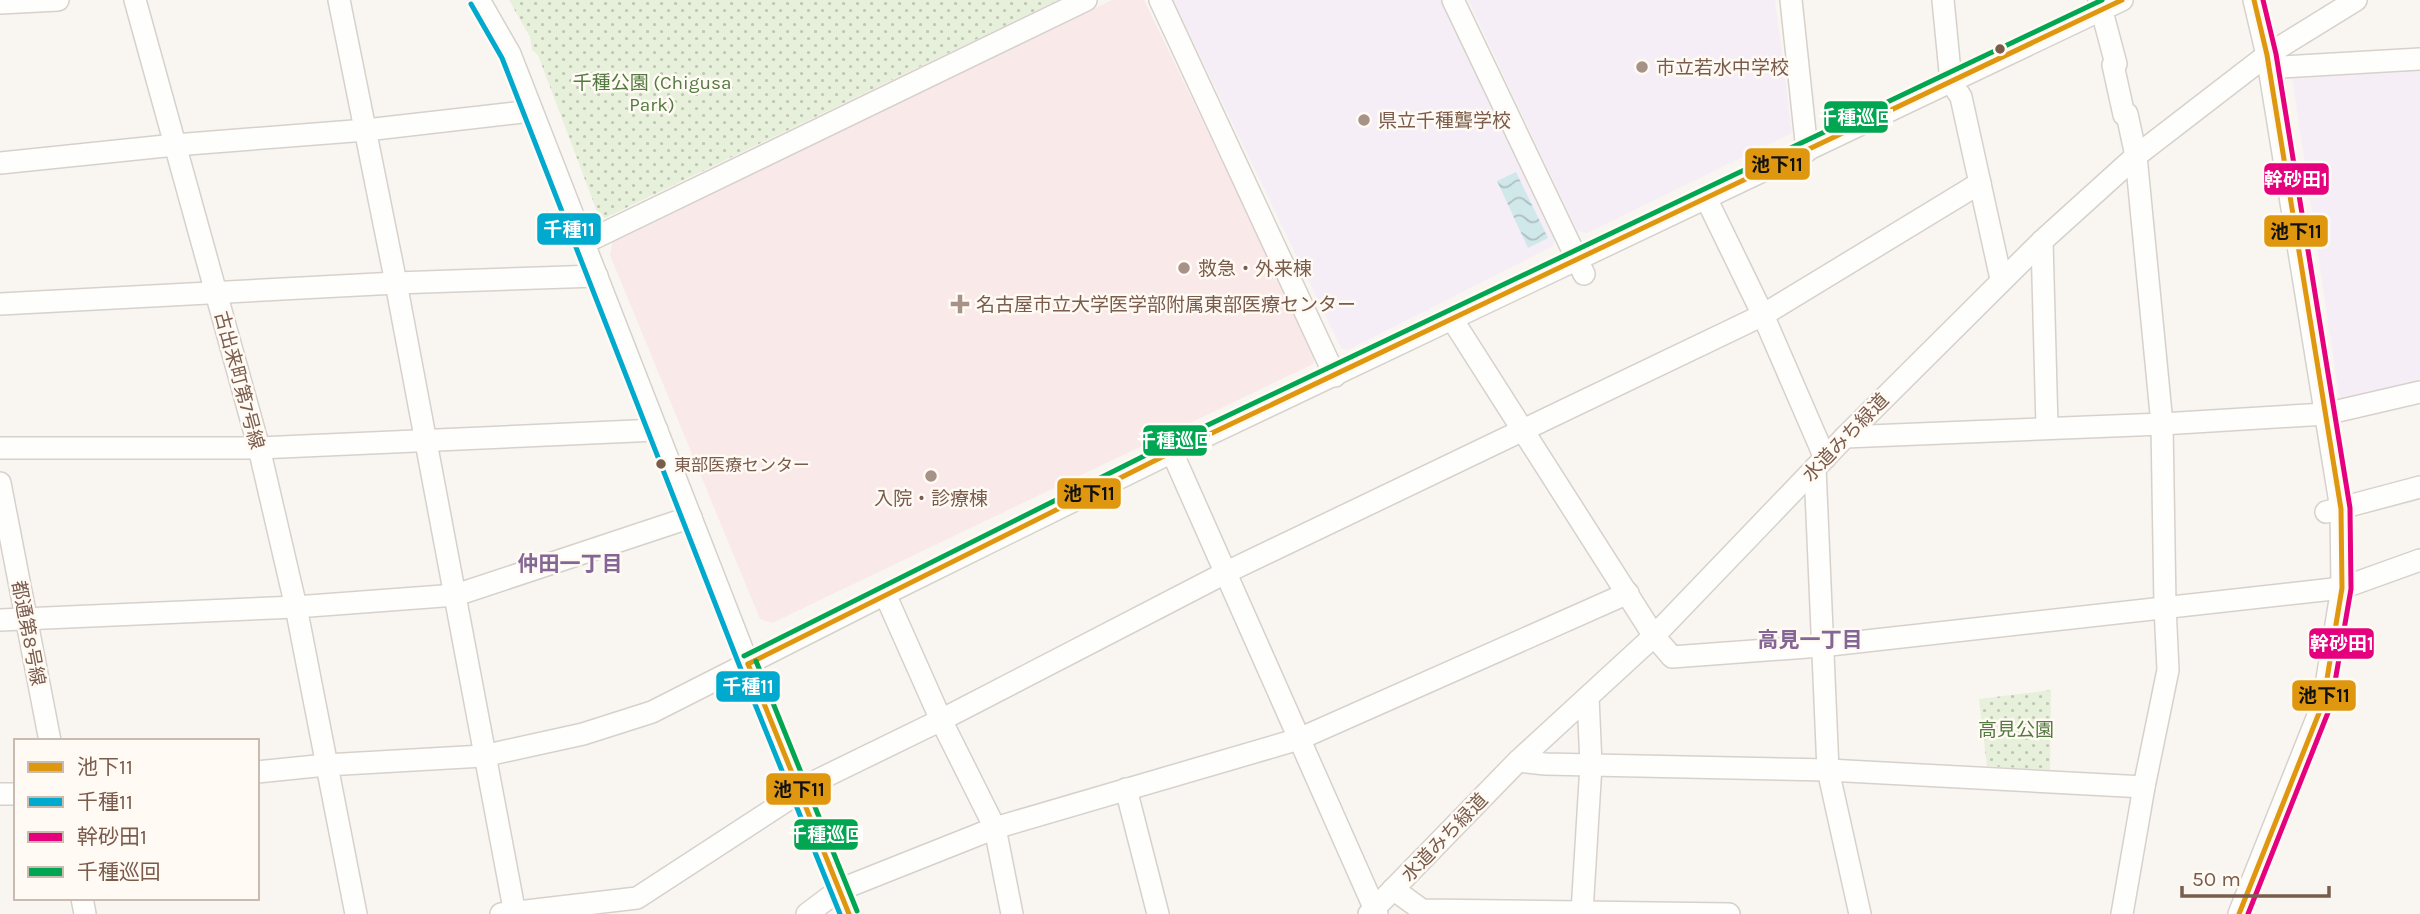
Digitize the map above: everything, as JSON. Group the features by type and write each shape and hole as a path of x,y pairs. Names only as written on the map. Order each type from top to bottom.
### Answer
{"street":[{"path":"0,3 58,0"},
{"name":"古出来町第7号線","path":"135,0 259,448 296,607 356,914"},
{"path":"340,0 456,595 510,914 637,898 799,791 1227,572 1763,315 1980,183"},
{"path":"479,0 510,54 748,664 849,914"},
{"path":"584,243 1086,0"},
{"path":"1160,0 1335,376"},
{"path":"1452,0 1580,266"},
{"path":"1791,0 1807,150"},
{"path":"1943,0 1951,82 1961,97 2001,279"},
{"path":"259,772 483,755 583,734 652,712 885,593 1172,452 1452,319 1580,266 1706,198 1951,82 2100,5 2122,0"},
{"path":"2239,914 2323,703 2342,588 2326,414 2267,55 2254,0"},
{"name":"水道みち緑道","path":"1374,912 1518,761 1654,636 2001,279 2136,156 2267,55 2356,0"},
{"path":"2100,5 2136,156 2162,424 2168,670 2122,914"},
{"path":"2267,55 2282,67 2420,59"},
{"path":"0,163 175,145 366,130 532,111"},
{"path":"1706,198 1763,315 1820,463 1821,646 1828,770 1860,914"},
{"path":"2042,241 2047,428"},
{"path":"0,304 396,283 597,276"},
{"path":"1452,319 1654,636 1672,657 1821,646 2342,588 2420,560"},
{"path":"1845,437 2162,424 2326,414 2420,392"},
{"path":"0,448 259,448 657,430"},
{"path":"1172,452 1227,572 1374,912"},
{"name":"都通第8号線","path":"0,483 50,739"},
{"path":"2333,510 2420,486"},
{"path":"0,620 296,607 456,595 691,517"},
{"path":"885,593 941,720 995,828 1012,914"},
{"path":"807,914 839,890 995,828 1299,739 1628,593"},
{"path":"1582,912 1591,765 1588,697"},
{"path":"1518,761 1828,770 2144,787"},
{"path":"1126,789 1158,914"},
{"path":"1394,889 1422,910 1729,914"}],"shaded area":[{"name":"名古屋市立大学医学部附属東部医療センター","path":"1112,0 1144,0 1315,354 1313,364 772,623 760,619 610,255 613,240"},
{"name":"県立千種聾学校","path":"1173,0 1441,0 1555,239 1553,246 1348,350 1341,348"},
{"name":"市立若水中学校","path":"1468,0 1775,0 1792,133 1587,233 1577,231"},
{"path":"2420,68 2420,384 2340,403 2292,77"}],"green space":[{"name":"千種公園 (Chigusa Park)","path":"509,0 1058,0 605,218 598,214 538,55 532,50 530,37"},
{"name":"高見公園","path":"2051,690 2050,770 1987,766 1979,699"}],"water":[{"path":"1516,172 1548,238 1528,248 1497,181"}],"transit line":[{"name":"千種巡回","path":"744,656 1168,444 2102,0"},
{"name":"池下11","path":"748,664 1172,452 2122,0"},
{"name":"池下11","path":"2239,914 2323,703 2342,588 2341,509 2267,55 2254,0"},
{"name":"幹砂田1","path":"2248,914 2331,705 2351,589 2350,508 2276,54 2263,0"},
{"name":"千種11","path":"471,4 502,58 740,667 840,914"},
{"name":"千種巡回","path":"756,661 857,911"},
{"name":"池下11","path":"748,664 849,914"}],"place":[{"name":"市立若水中学校","path":"1642,67"},
{"name":"県立千種聾学校","path":"1364,120"},
{"name":"救急・外来棟","path":"1184,268"},
{"name":"名古屋市立大学医学部附属東部医療センター","path":"960,304"},
{"name":"東部医療センター","path":"661,464"},
{"name":"入院・診療棟","path":"931,476"}],"district":[{"name":"仲田一丁目","path":"570,564"},
{"name":"高見一丁目","path":"1810,640"}]}
